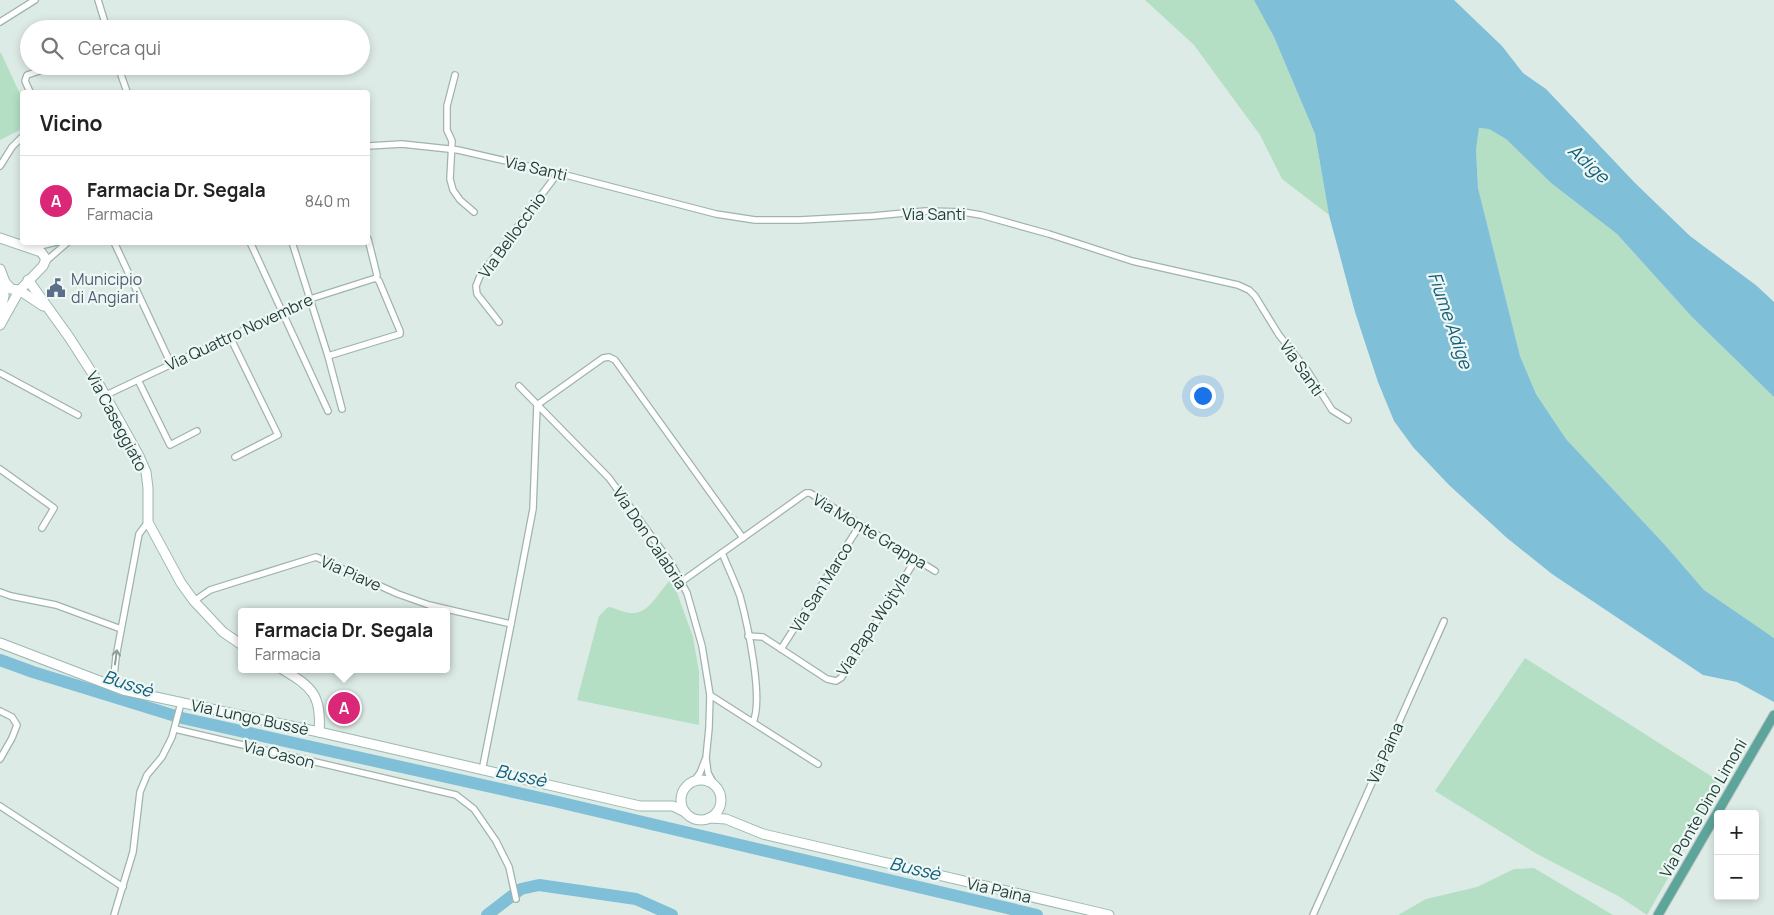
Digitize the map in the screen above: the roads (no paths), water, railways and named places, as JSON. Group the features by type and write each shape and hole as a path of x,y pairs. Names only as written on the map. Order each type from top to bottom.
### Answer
{"main road":[{"path":"3,241 20,245"},
{"path":"0,325 19,291 45,262 41,252 22,245"},
{"path":"2,274 11,289 19,291 52,312"},
{"path":"0,314 5,289 2,274"},
{"name":"Via Caseggiato","path":"28,280 69,337 106,395 146,472 148,522"},
{"path":"148,522 181,584 223,632 238,642"},
{"name":"Via Lungo Bussè","path":"0,643 123,690 319,732 640,806 672,806 685,812"},
{"path":"288,673 309,689 318,701 320,713 319,732"},
{"name":"Via Ponte Dino Limoni","path":"1658,915 1774,715"},
{"path":"704,781 715,786 720,797 720,803 714,814 709,818 696,819 685,812 681,803 682,793 686,786 693,782 704,781"},
{"name":"Via Lungo Bussè","path":"652,806 673,800 682,793"},
{"name":"Via Paina","path":"720,803 726,811 745,827"},
{"name":"Via Paina","path":"709,818 722,818 763,834 1109,915"}],"street":[{"path":"0,22 36,0"},
{"path":"98,0 104,20"},
{"path":"27,75 25,81 29,90"},
{"path":"121,75 126,90"},
{"path":"455,75 447,106 448,130 452,141 449,172 453,190 460,200 474,212"},
{"path":"0,166 2,155 20,139"},
{"name":"Via Santi","path":"370,146 402,144 452,150 558,173 716,214 755,220 810,220 926,211 963,212 981,215 1049,234 1132,261 1238,285 1249,290 1255,296 1279,335 1307,370 1332,410 1348,420"},
{"name":"Via Bellocchio","path":"499,322 477,294 476,286 480,276 558,173"},
{"path":"22,245 44,245"},
{"path":"45,262 65,245"},
{"path":"115,245 171,364"},
{"path":"251,245 328,411"},
{"path":"296,245 342,409"},
{"path":"328,356 398,335 400,331 376,278 369,245"},
{"name":"Via Quattro Novembre","path":"106,395 310,298 376,278"},
{"path":"230,337 278,435 235,456"},
{"path":"482,770 533,510 537,405 603,358 610,357 615,360 743,538"},
{"path":"0,373 78,415"},
{"path":"138,380 170,445 197,431"},
{"name":"Via Don Calabria","path":"518,386 609,478 671,563 688,593 702,646 710,695 706,758 708,773 715,786"},
{"path":"0,470 54,508 42,528"},
{"name":"Via Monte Grappa","path":"681,582 806,493 810,493 936,571"},
{"name":"Via Caseggiato","path":"114,685 116,657 139,534 148,522"},
{"name":"Via San Marco","path":"781,650 860,525"},
{"path":"722,553 740,596 754,662 757,699 753,722"},
{"name":"Via Piave","path":"194,601 210,590 316,556 398,594 438,608"},
{"name":"Via Papa Wojtyla","path":"748,636 763,638 827,679 836,681 841,678 916,559"},
{"path":"0,592 56,605 121,629"},
{"name":"Via Piave","path":"450,611 511,624"},
{"name":"Via Paina","path":"1313,914 1444,621"},
{"path":"710,695 818,764"},
{"path":"114,915 133,852 140,792 147,775 165,751 175,729 181,703"},
{"path":"0,711 12,717 16,724 12,738 0,759"},
{"name":"Via Cason","path":"175,729 456,795 474,809 496,841 508,867 516,899"},
{"name":"Via Don Calabria","path":"693,782 700,773 706,758"},
{"path":"0,806 123,886"}],"water":[{"path":"1254,0 1454,0 1502,46 1523,73 1546,89 1635,183 1690,236 1757,286 1774,302 1774,397 1692,317 1617,234 1551,183 1506,139 1489,129 1479,128 1476,150 1478,188 1520,356 1536,394 1566,439 1665,545 1704,590 1774,638 1774,702 1737,682 1703,675 1552,574 1507,538 1449,485 1413,447 1394,421 1378,382 1355,312 1329,215 1315,134 1274,37"}],"waterway":[{"name":"Bussè","path":"0,660 182,718 554,801 1037,915"},
{"path":"487,915 521,889 539,885 636,899 672,915"}],"place":[{"name":"Municipio di Angiari","path":"56,288"},
{"name":"Farmacia Dr. Segala","path":"344,708"}],"water label":[{"name":"Adige","path":"1589,163"},
{"name":"Fiume Adige","path":"1451,320"}]}
